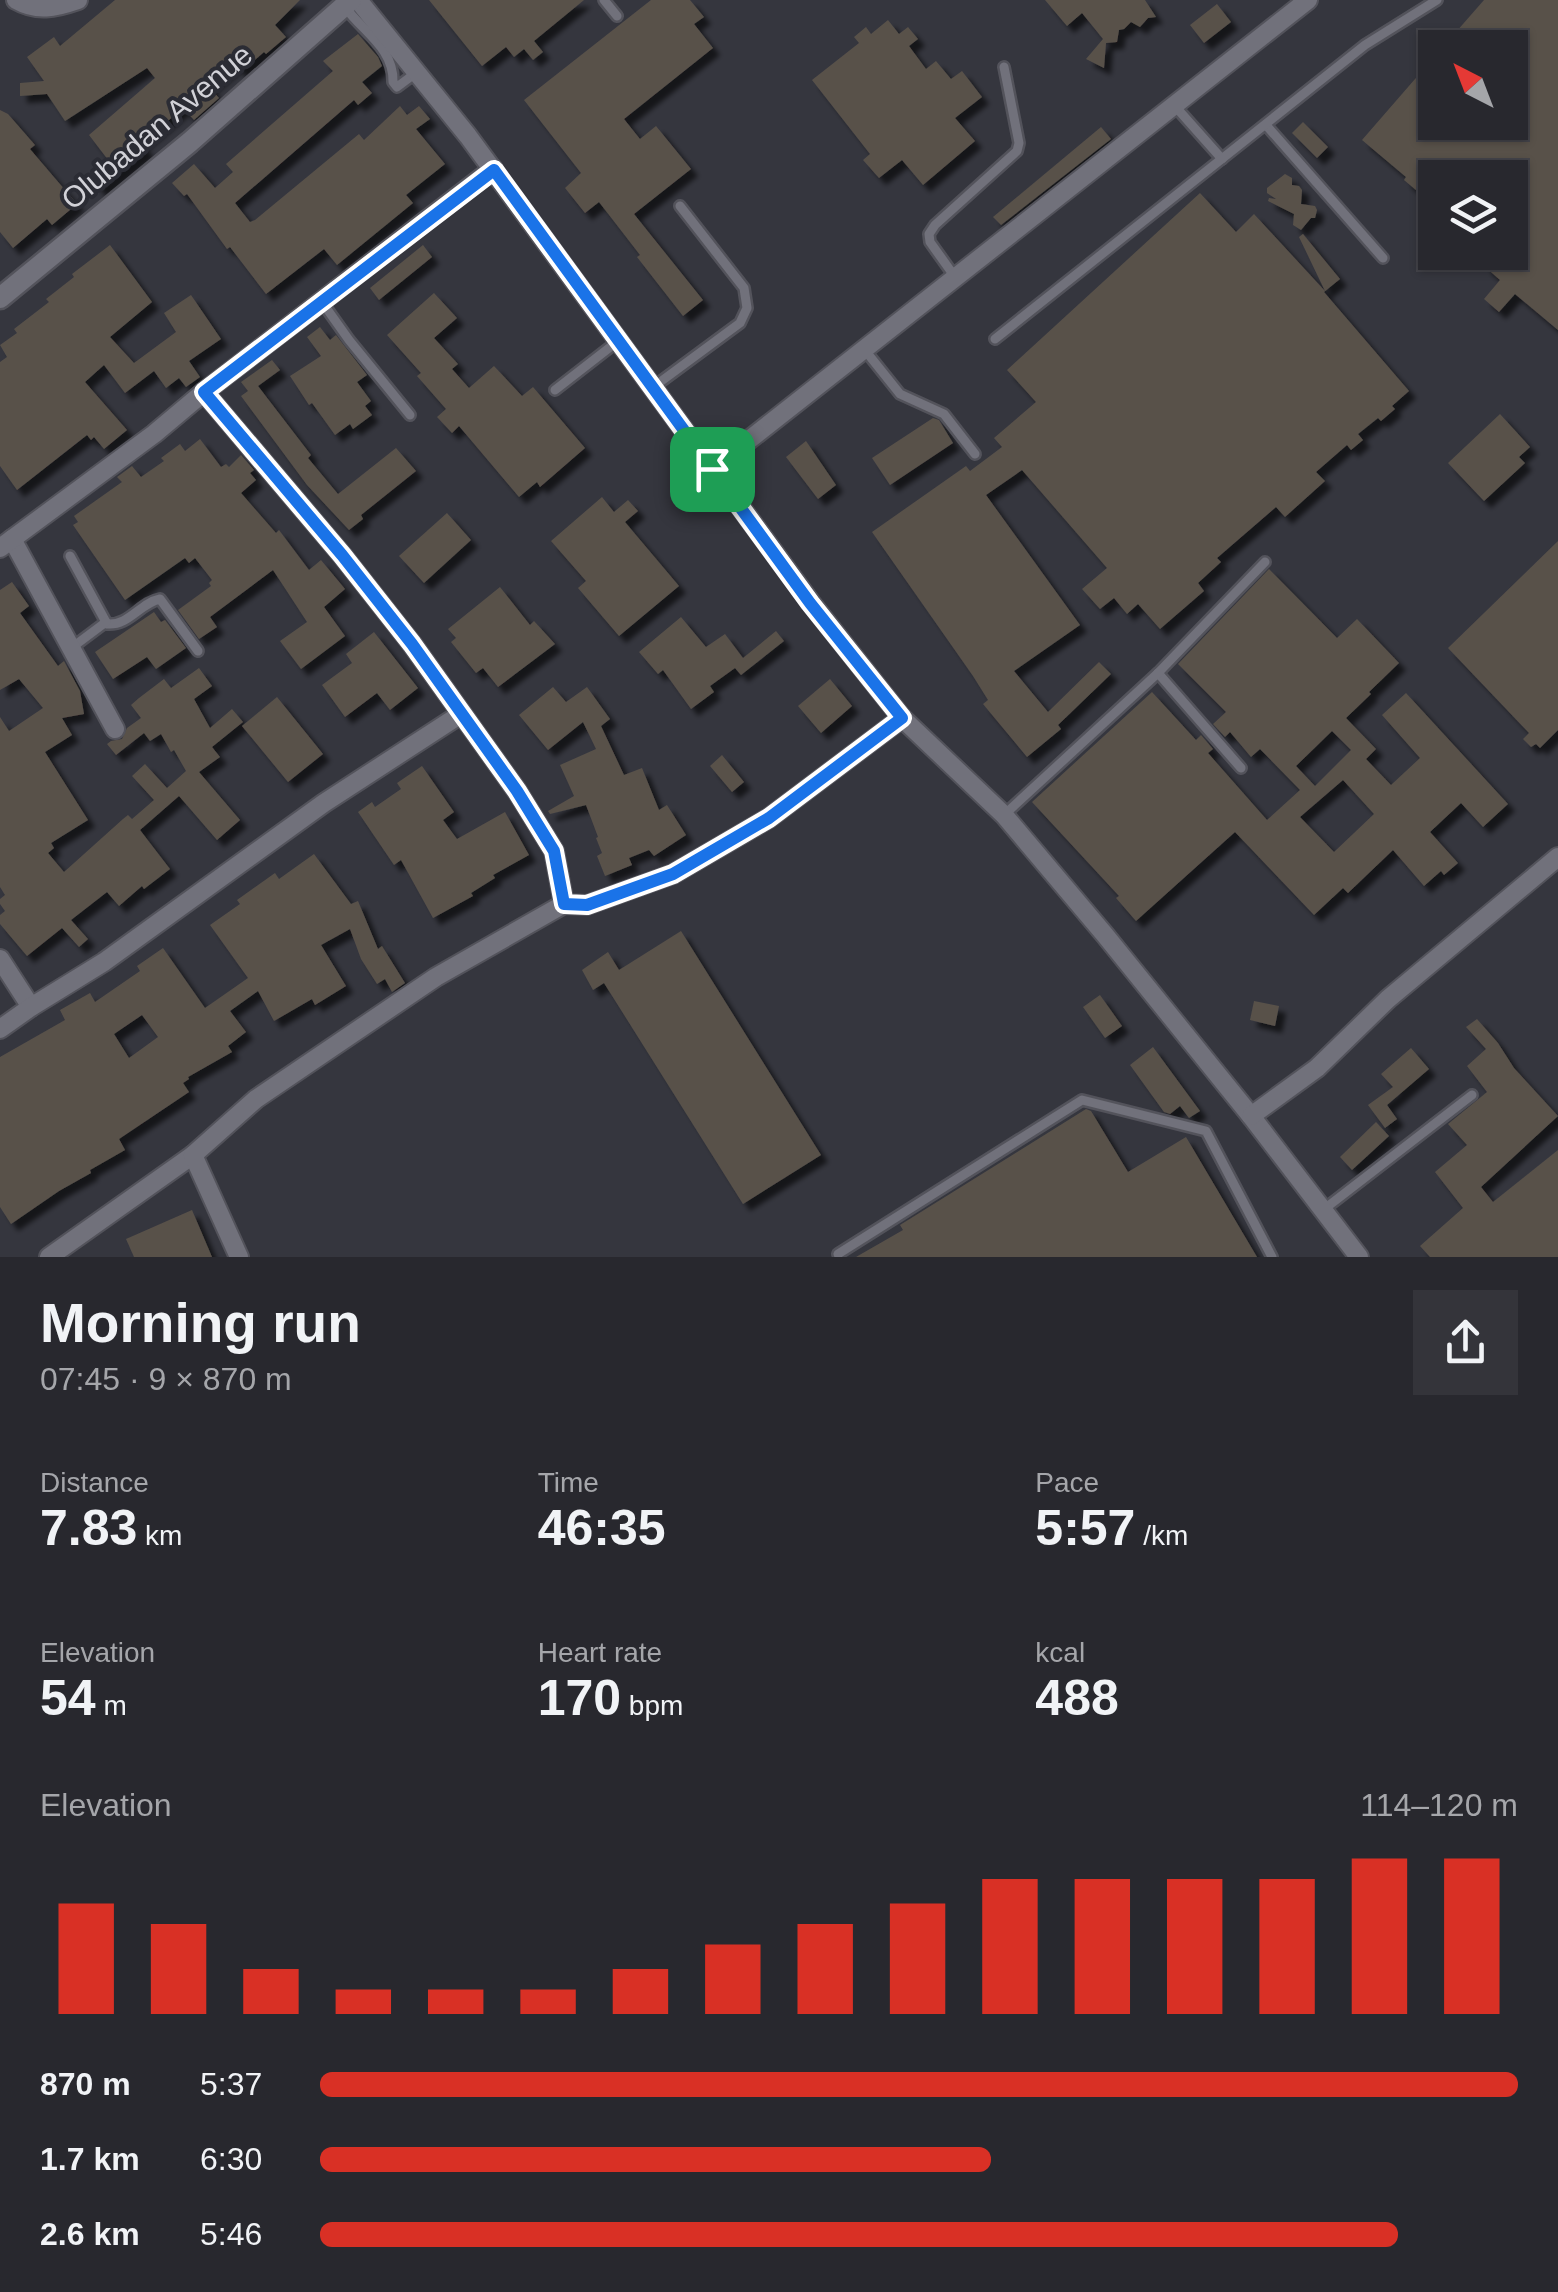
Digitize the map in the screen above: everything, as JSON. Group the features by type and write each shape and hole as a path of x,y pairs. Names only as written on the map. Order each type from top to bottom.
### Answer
{"street":[{"path":"16,0 28,7 53,8 78,0"},
{"path":"712,469 1308,0"},
{"path":"351,2 417,72 494,170 810,603 902,718 1004,815 1251,1116 1359,1257"},
{"name":"Olubadan Avenue","path":"1,294 190,142 351,2"},
{"path":"115,728 6,544 494,170"},
{"path":"204,392 412,644 517,791 554,851 564,904"},
{"path":"0,1030 104,962 324,803 462,714"},
{"path":"49,1257 193,1155 256,1098 436,977 564,904 587,905 673,874 769,818 902,718"},
{"path":"1251,1116 1318,1068 1388,999 1558,857"},
{"path":"0,959 31,1007"},
{"path":"193,1155 239,1257"}],"lane":[{"path":"604,0 617,16"},
{"path":"995,340 1365,45 1437,0"},
{"path":"955,277 930,242 929,234 1017,151 1019,144 1004,67"},
{"path":"1174,105 1222,160"},
{"path":"1266,125 1383,258"},
{"path":"652,388 740,323 747,308 744,288 680,206"},
{"path":"322,302 410,415"},
{"path":"555,390 618,341"},
{"path":"864,349 900,394 944,414 975,454"},
{"path":"70,556 110,626 160,598 198,651"},
{"path":"1004,815 1158,674 1266,562"},
{"path":"70,649 106,622"},
{"path":"1158,674 1240,768"},
{"path":"1323,1210 1472,1095"},
{"path":"838,1254 1082,1100 1206,1131 1272,1257"}],"building":[{"path":"115,0 300,0 275,25 286,37 241,72 235,65 209,87 219,98 194,120 183,108 141,144 147,150 100,190 93,182 112,165 89,135 155,78 147,68 65,121 47,94 20,96 20,83 44,81 27,57 54,37 60,46"},
{"path":"429,0 584,0 534,41 543,52 533,60 524,49 514,57 506,47 482,66"},
{"path":"651,0 690,0 704,17 694,24 713,48 624,119 640,139 656,126 691,169 634,214 703,300 683,316 599,202 585,213 565,188 581,173 524,100"},
{"path":"1045,0 1145,0 1156,17 1148,18 1140,27 1131,22 1119,30 1117,42 1106,43 1104,68 1086,59 1103,39 1082,13 1067,26"},
{"path":"1484,0 1558,0 1558,330 1515,294 1499,312 1484,299 1500,280 1489,270 1528,270 1528,160 1418,160 1418,192 1362,140 1418,76 1418,140 1528,140 1528,30 1458,30"},
{"path":"1217,4 1231,22 1204,43 1190,25"},
{"path":"888,20 899,34 908,27 918,39 909,46 926,69 936,61 951,79 962,71 982,97 955,118 975,141 923,185 902,160 879,178 863,160 870,154 812,80 859,43 854,37 866,27 871,34"},
{"path":"358,34 382,66 362,82 372,93 358,105 354,100 235,203 250,222 255,220 359,134 364,140 400,106 407,115 419,106 430,119 416,129 445,164 406,195 413,203 337,265 324,249 266,294 187,194 184,196 172,183 194,164 215,188 233,172 226,164 333,71 323,61"},
{"path":"0,110 35,145 30,149 77,204 52,225 47,219 13,248 0,232"},
{"path":"1303,122 1328,147 1317,158 1292,133"},
{"path":"1101,127 1111,139 1001,225 993,217"},
{"path":"1285,174 1292,178 1292,185 1302,190 1301,204 1315,206 1317,210 1315,218 1301,230 1293,225 1294,214 1268,201 1276,199 1267,193 1267,188"},
{"path":"1200,193 1236,232 1254,214 1325,291 1299,237 1303,234 1340,279 1324,292 1409,391 1381,421 1378,418 1358,434 1363,440 1351,450 1347,445 1316,472 1325,481 1285,517 1276,507 1217,558 1221,562 1198,583 1204,591 1160,629 1138,604 1127,614 1114,598 1100,609 1082,589 1107,568 1022,470 986,495 1080,625 1014,671 1048,712 1099,662 1111,674 1058,725 1061,729 1027,757 983,704 988,700 973,676 872,532 966,466 970,471 1002,447 994,438 1036,402 1007,370"},
{"path":"110,245 152,302 110,337 134,363 176,332 164,313 191,295 221,339 189,361 200,377 186,387 179,378 166,388 154,371 125,393 104,365 85,382 127,430 104,449 87,435 17,490 0,466 0,362 7,357 0,345 49,302 46,299 74,277 72,274"},
{"path":"423,245 432,257 379,300 370,288"},
{"path":"434,293 457,318 434,338 458,364 452,369 469,388 494,366 522,396 533,387 585,448 540,487 537,482 519,497 459,426 452,433 437,417 446,409 387,335"},
{"path":"320,327 330,340 336,335 367,375 357,382 371,401 365,406 372,415 353,429 350,424 335,435 290,376 321,356 307,337"},
{"path":"272,360 280,370 258,386 338,494 396,448 416,471 361,515 363,519 349,530 307,485 241,396 248,391 241,382"},
{"path":"1500,414 1530,447 1519,457 1525,463 1484,501 1448,463"},
{"path":"933,418 939,420 953,443 890,485 872,458"},
{"path":"200,439 221,467 229,467 241,455 254,470 250,473 256,480 241,493 276,533 279,530 309,570 321,560 345,589 324,607 345,636 301,669 280,641 307,622 273,570 210,617 217,627 199,639 178,610 211,586 212,580 195,558 189,563 185,558 125,600 73,525 78,522 74,516 122,482 117,477 132,466 141,477 180,444 185,451"},
{"path":"806,441 836,485 818,499 786,457"},
{"path":"602,497 614,512 628,500 638,511 625,522 679,586 619,636 578,588 586,581 551,541"},
{"path":"447,513 471,540 424,583 399,556"},
{"path":"1558,541 1558,730 1540,748 1536,744 1531,747 1523,739 1529,733 1448,648"},
{"path":"1269,569 1337,638 1357,619 1399,663 1346,718 1376,749 1366,759 1391,785 1420,758 1382,715 1406,693 1508,804 1483,827 1461,803 1430,832 1458,863 1444,875 1441,871 1424,886 1393,850 1348,893 1343,888 1314,915 1235,832 1136,921 1116,898 1119,896 1032,802 1152,692 1196,740 1201,735 1213,749 1208,753 1267,820 1300,790 1260,749 1251,757 1230,732 1225,737 1213,724 1226,712 1178,664","holes":["1332,731 1351,750 1315,786 1296,766","1343,780 1374,814 1334,852 1300,817"]},
{"path":"12,582 29,606 20,613 58,666 64,661 80,691 84,714 62,718 72,735 45,752 88,820 51,843 54,848 48,853 64,872 128,815 132,819 154,800 132,776 145,764 167,788 186,771 161,734 150,741 144,733 116,755 107,744 122,739 127,728 141,718 131,705 139,698 164,679 171,688 199,668 212,686 194,699 210,728 232,709 243,722 212,747 220,757 199,772 240,820 217,840 179,796 140,830 170,869 119,906 107,892 71,920 88,939 79,947 62,928 27,956 0,924 0,915 5,911 0,899 5,895 0,887 0,717 9,731 43,708 19,679 0,690 0,590"},
{"path":"500,587 530,625 534,621 555,644 498,687 483,668 476,673 451,642 456,638 448,629"},
{"path":"154,612 186,648 156,669 147,657 113,679 95,652"},
{"path":"681,617 706,647 725,634 743,658 776,631 784,641 741,675 735,668 710,686 714,692 691,709 663,670 658,674 639,652"},
{"path":"374,632 418,688 390,710 377,693 345,717 322,685 352,663 346,654"},
{"path":"830,679 852,706 821,733 798,706"},
{"path":"553,687 566,702 587,687 610,719 601,726 624,775 642,768 659,810 667,805 686,835 654,856 649,850 629,858 632,865 605,876 597,856 602,853 598,837 586,805 550,814 548,811 574,796 560,765 596,749 583,722 548,750 519,715"},
{"path":"277,697 323,754 288,782 242,726"},
{"path":"722,755 744,782 732,792 710,766"},
{"path":"422,766 454,812 443,820 457,839 505,812 529,855 493,875 495,878 471,893 473,896 433,918 401,860 394,865 358,812 372,802 375,807 401,789 397,783"},
{"path":"314,854 351,904 358,901 378,949 382,946 405,983 392,992 385,979 377,984 361,959 350,929 321,945 346,986 315,1005 312,999 274,1021 258,991 230,1011 246,1032 228,1046 232,1052 188,1077 183,1083 189,1092 119,1139 125,1150 11,1224 0,1207 0,1057 65,1020 60,1010 90,993 95,1002 140,971 137,966 163,948 205,1008 248,978 210,925 275,873 279,879","holes":["142,1015 158,1037 129,1058 114,1034"]},
{"path":"681,931 821,1155 743,1204 604,983 593,990 582,970 608,952 619,970"},
{"path":"1100,995 1122,1026 1105,1038 1083,1007"},
{"path":"1254,1001 1279,1006 1275,1026 1250,1020"},
{"path":"1477,1019 1514,1068 1558,1116 1481,1187 1493,1202 1558,1150 1558,1257 1430,1257 1420,1246 1463,1208 1435,1172 1467,1145 1448,1124 1487,1092 1467,1066 1486,1049 1466,1027"},
{"path":"1153,1047 1200,1111 1189,1118 1180,1106 1170,1114 1164,1112 1130,1065"},
{"path":"1411,1048 1429,1069 1387,1105 1397,1119 1385,1128 1368,1105 1393,1087 1381,1074"},
{"path":"1086,1109 1091,1111 1128,1172 1186,1137 1257,1257 856,1257 903,1230 900,1225"},
{"path":"1376,1122 1389,1136 1352,1170 1340,1157"},
{"path":"192,1210 212,1257 134,1257 126,1239"}],"route":[{"path":"494,170 712,469 810,603 902,718 769,818 673,874 587,905 564,904 554,851 517,791 412,644 204,392 494,170"}]}
